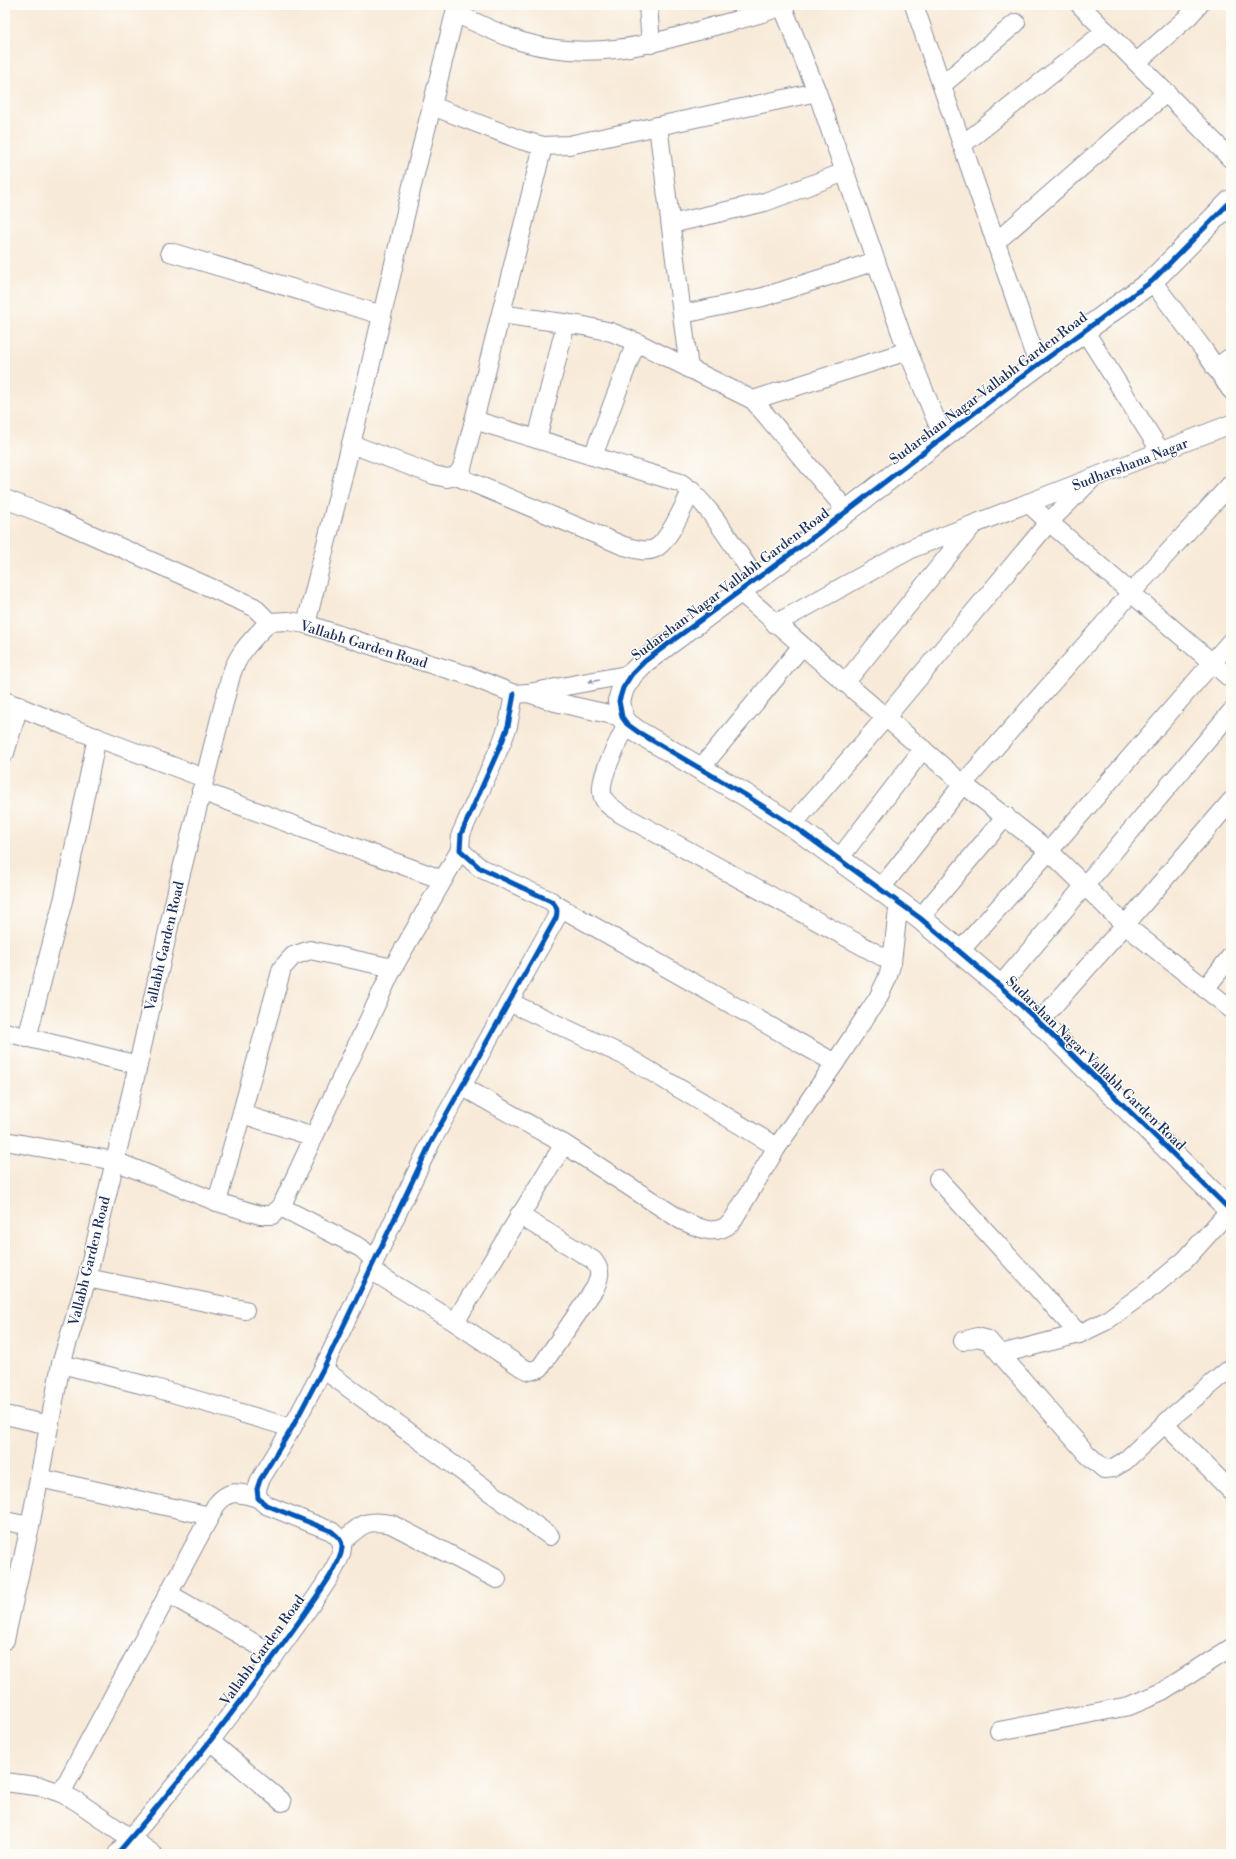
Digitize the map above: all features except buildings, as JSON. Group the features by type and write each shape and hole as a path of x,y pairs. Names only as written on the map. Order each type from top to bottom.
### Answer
{"street":[{"path":"648,5 651,44"},
{"path":"306,624 456,9 521,41 547,48 587,51 651,44 783,5 817,92 908,351 943,438"},
{"path":"914,5 1038,365"},
{"path":"1080,5 1167,92 1231,159"},
{"path":"1137,62 1189,9"},
{"path":"942,85 1016,23"},
{"path":"962,145 1106,31"},
{"path":"432,106 521,140 543,146 569,145 817,92"},
{"path":"996,242 1167,92"},
{"path":"658,126 689,369"},
{"path":"456,476 462,468 543,146"},
{"path":"671,224 765,202 845,172"},
{"name":"Sudarshan Nagar Vallabh Garden Road","path":"1231,201 1152,281 1084,330 943,438 645,661 632,674 623,688 619,701 624,720 638,732 792,825 900,901 1000,986 1039,1022 1231,1211"},
{"path":"170,252 382,315"},
{"path":"682,314 763,297 876,261"},
{"path":"1152,281 1231,390"},
{"path":"501,314 566,323 610,332 636,342 753,400 846,511"},
{"path":"537,439 566,323"},
{"path":"1084,330 1161,452"},
{"path":"592,456 636,342"},
{"path":"753,400 908,351"},
{"path":"1215,368 1231,357"},
{"path":"474,420 681,483 692,490 705,505 747,585 775,624 963,784 1049,851 1125,925 1231,1009"},
{"name":"Sudharshana Nagar","path":"775,624 913,548 1231,424"},
{"path":"351,444 434,475 447,478 456,476 624,546 640,550 653,549 663,544 692,490"},
{"path":"792,825 886,717 1049,522 1093,478"},
{"path":"881,888 963,784 1131,593 1231,484"},
{"path":"5,499 54,518 254,607 269,622"},
{"path":"1028,503 1231,679"},
{"path":"845,683 974,524"},
{"name":"Vallabh Garden Road","path":"5,1640 30,1526 61,1364 87,1278 138,1065 202,784 235,662 242,650 269,622 288,621 306,624 521,693 624,720"},
{"path":"959,952 1049,851 1211,662 1231,641"},
{"path":"700,769 802,646"},
{"path":"5,1141 115,1161 217,1202 260,1215 272,1215 281,1207 393,968 460,850 461,834 502,742 521,693 632,674"},
{"path":"5,753 12,704 97,737 202,784 443,880"},
{"path":"1000,986 1231,712"},
{"path":"624,720 604,774 601,788 602,797 608,806 892,962"},
{"path":"27,1038 64,897 97,737"},
{"path":"840,859 923,749"},
{"path":"1039,1022 1125,925 1231,801"},
{"path":"920,918 1006,816"},
{"path":"460,850 480,868 544,896 556,905 835,1063"},
{"path":"463,1087 564,1144 681,1220 695,1226 719,1231 731,1223 777,1147 878,998 887,979 892,962 900,901"},
{"path":"258,1498 257,1489 260,1480 292,1428 323,1369 431,1142 556,918 558,911 556,905"},
{"path":"217,1202 282,968 293,956 310,950 393,968"},
{"path":"1205,989 1231,956"},
{"path":"509,1002 625,1056 777,1147"},
{"path":"5,1032 138,1065"},
{"path":"242,1114 314,1137"},
{"path":"455,1322 519,1215 564,1144"},
{"path":"938,1179 1079,1334"},
{"path":"281,1207 361,1248 372,1264 521,1367 530,1371 540,1368 548,1358 595,1288 599,1277 599,1267 593,1260 519,1215"},
{"path":"1001,1354 1079,1334 1106,1321 1154,1286 1184,1260 1231,1211"},
{"path":"87,1278 245,1310"},
{"path":"963,1341 983,1337 988,1340 1087,1454 1104,1469 1113,1468 1125,1461 1165,1424 1231,1368"},
{"path":"61,1364 152,1386 292,1428"},
{"path":"323,1369 550,1536"},
{"path":"5,1415 49,1425"},
{"path":"1165,1424 1231,1491"},
{"path":"39,1478 210,1516"},
{"path":"61,1793 210,1516 224,1496 235,1492 258,1498 266,1505 331,1531 338,1536 342,1542 359,1527 374,1521 391,1524 497,1579"},
{"path":"5,1521 30,1526"},
{"name":"Vallabh Garden Road","path":"117,1854 210,1741 275,1655 322,1588 340,1555 342,1542"},
{"path":"169,1594 275,1655"},
{"path":"999,1731 1129,1706 1162,1692 1231,1648"},
{"path":"210,1741 282,1802"},
{"path":"5,1782 44,1787 61,1793 153,1854"}],"cycle path":[{"path":"1231,201 1152,281 1012,384 812,538 645,661 632,674 623,688 619,701 622,717 627,724 638,732 747,796 792,825 920,918 1000,986 1039,1022 1231,1211"},
{"path":"117,1854 190,1767 259,1677 337,1564 342,1548 342,1543 339,1538 331,1531 266,1505 258,1498 257,1489 260,1480 292,1428 323,1369 431,1142 556,918 556,908 551,901 480,868 460,850 461,834 508,726 514,694"}]}
